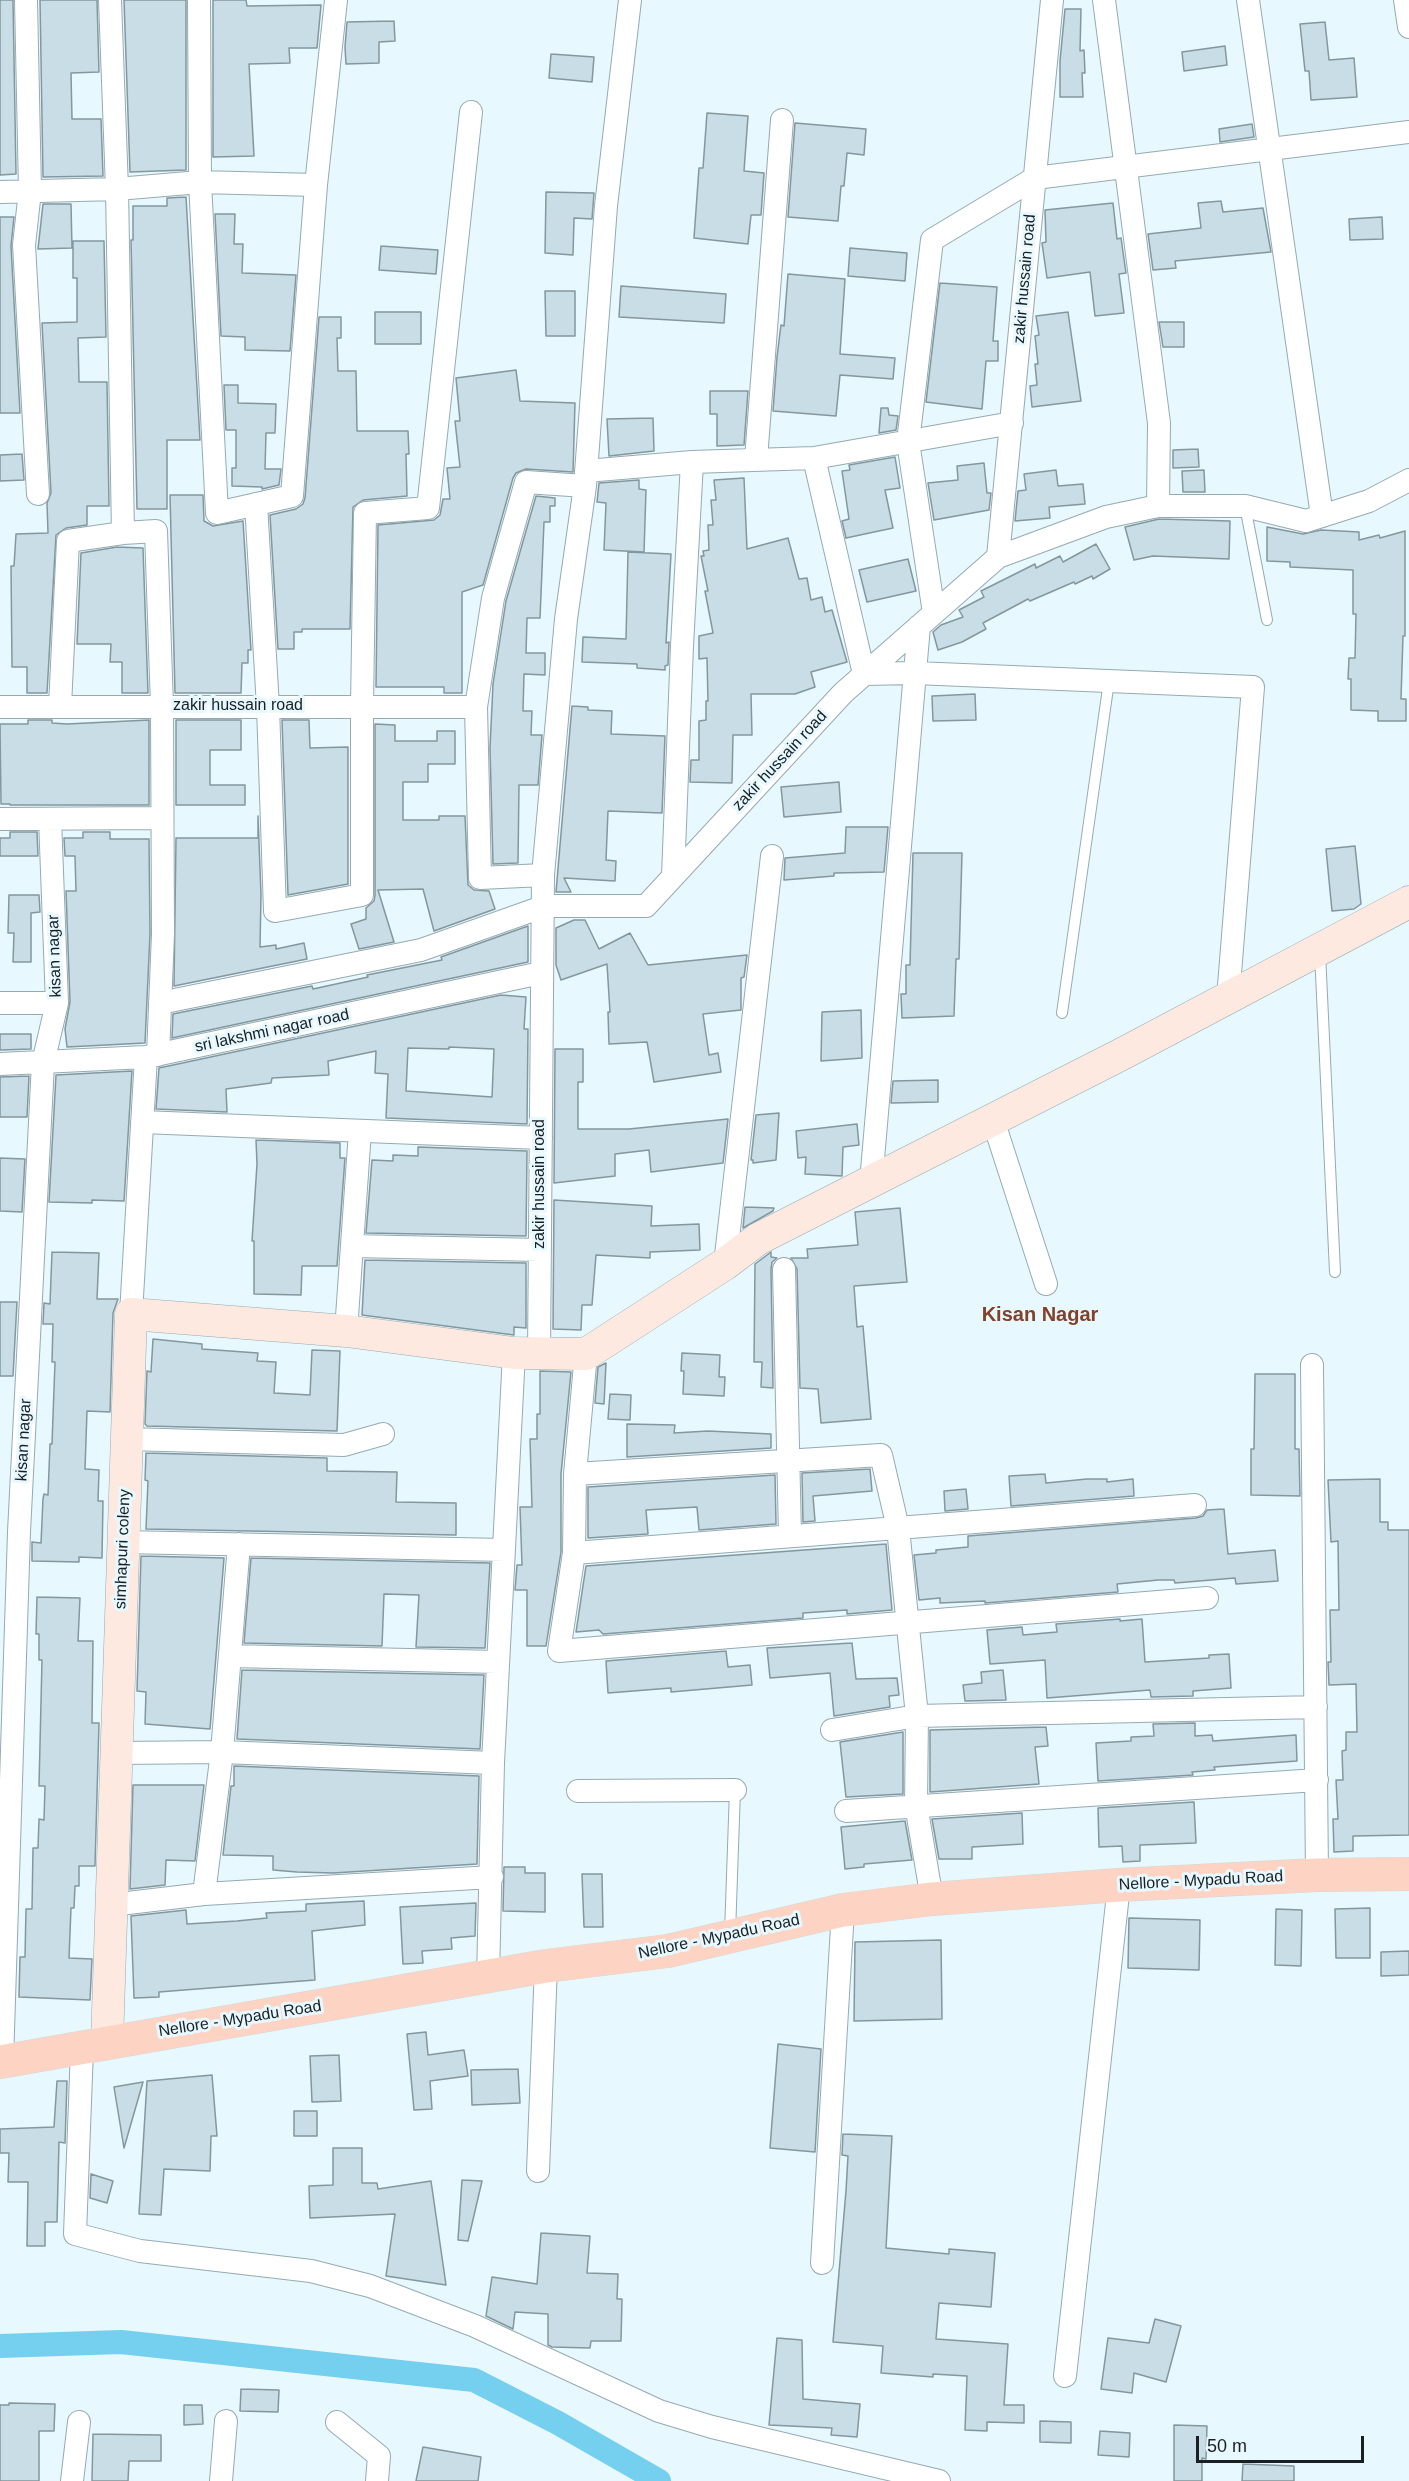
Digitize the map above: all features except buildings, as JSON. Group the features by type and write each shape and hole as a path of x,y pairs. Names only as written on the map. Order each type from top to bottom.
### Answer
{"main road":[{"name":"Nellore - Mypadu Road","path":"1,2062 546,1966 668,1951 843,1910 932,1899 1119,1885 1317,1875 1409,1874"}],"street":[{"path":"26,0 30,191 24,245 38,494"},
{"path":"60,706 68,541 123,533 117,189 110,0"},
{"path":"199,0 200,182 217,513 292,496 316,185 336,0"},
{"name":"zakir hussain road","path":"488,1978 494,1763 504,1550 540,1250 541,973 545,906 543,875 566,619 585,478 606,206 630,0"},
{"name":"zakir hussain road","path":"998,557 1052,0"},
{"path":"1104,0 1159,423 1158,506"},
{"path":"1248,0 1322,516"},
{"path":"1405,0 1409,27"},
{"path":"256,504 268,707 274,911 362,894 365,513 428,508 471,112"},
{"path":"756,459 782,120"},
{"path":"871,1182 915,673 927,620 908,442 932,240 1035,178 1409,132"},
{"path":"0,192 117,189 200,182 316,185"},
{"path":"543,875 480,878 476,707 493,598 526,482 585,478 692,462 814,458 1012,423"},
{"path":"814,458 864,674 915,673 1253,687 1228,998"},
{"path":"674,876 682,646 692,462"},
{"name":"zakir hussain road","path":"545,906 646,906 843,693 998,557 1107,517 1158,506 1245,506 1306,521 1369,501 1409,480"},
{"name":"simhapuri coleny","path":"94,2045 111,1905 131,1314 142,1122 160,1003 164,934 161,818 162,706 156,531 123,533"},
{"name":"zakir hussain road","path":"0,707 476,707"},
{"path":"0,819 161,818"},
{"name":"kisan nagar","path":"1,2062 19,1532 43,1062 57,1003 50,819"},
{"path":"725,1264 772,856"},
{"path":"131,1314 346,1331 527,1353 586,1354 725,1264 758,1239 993,1120 1409,902"},
{"path":"160,1003 421,950 545,906"},
{"name":"sri lakshmi nagar road","path":"0,1064 152,1056 541,973"},
{"path":"0,1003 57,1003"},
{"path":"993,1120 1046,1284"},
{"path":"142,1122 541,1138"},
{"path":"346,1331 360,1131"},
{"path":"352,1246 540,1250"},
{"path":"784,1269 790,1536"},
{"path":"586,1354 575,1474 574,1553 559,1651 1207,1598"},
{"path":"1312,1365 1317,1875"},
{"path":"127,1440 344,1445 383,1434"},
{"path":"575,1474 881,1455 898,1528 917,1716 916,1805 932,1899"},
{"path":"574,1553 1195,1505"},
{"path":"124,1542 504,1550"},
{"path":"204,1894 222,1752 239,1544"},
{"path":"230,1656 498,1662"},
{"path":"832,1730 917,1716 1316,1707"},
{"path":"117,1753 222,1752 494,1763"},
{"path":"846,1811 1317,1780"},
{"path":"578,1791 735,1790"},
{"path":"111,1905 204,1894 492,1877"},
{"path":"1065,2376 1119,1885"},
{"path":"822,2264 843,1910"},
{"path":"538,2171 546,1966"},
{"path":"94,2045 75,2234 140,2251 311,2271 370,2286 475,2326 659,2411 712,2427 939,2481"},
{"path":"220,2481 226,2421"},
{"path":"72,2481 79,2422"},
{"path":"337,2422 380,2456 377,2481"}],"lane":[{"path":"1245,506 1267,620"},
{"path":"1062,1013 1109,681"},
{"path":"1320,949 1335,1272"},
{"path":"730,1936 735,1790"}],"waterway":[{"path":"0,2346 121,2342 474,2380 558,2423 659,2481"}],"district":[{"name":"Kisan Nagar","path":"1040,1315"}]}
